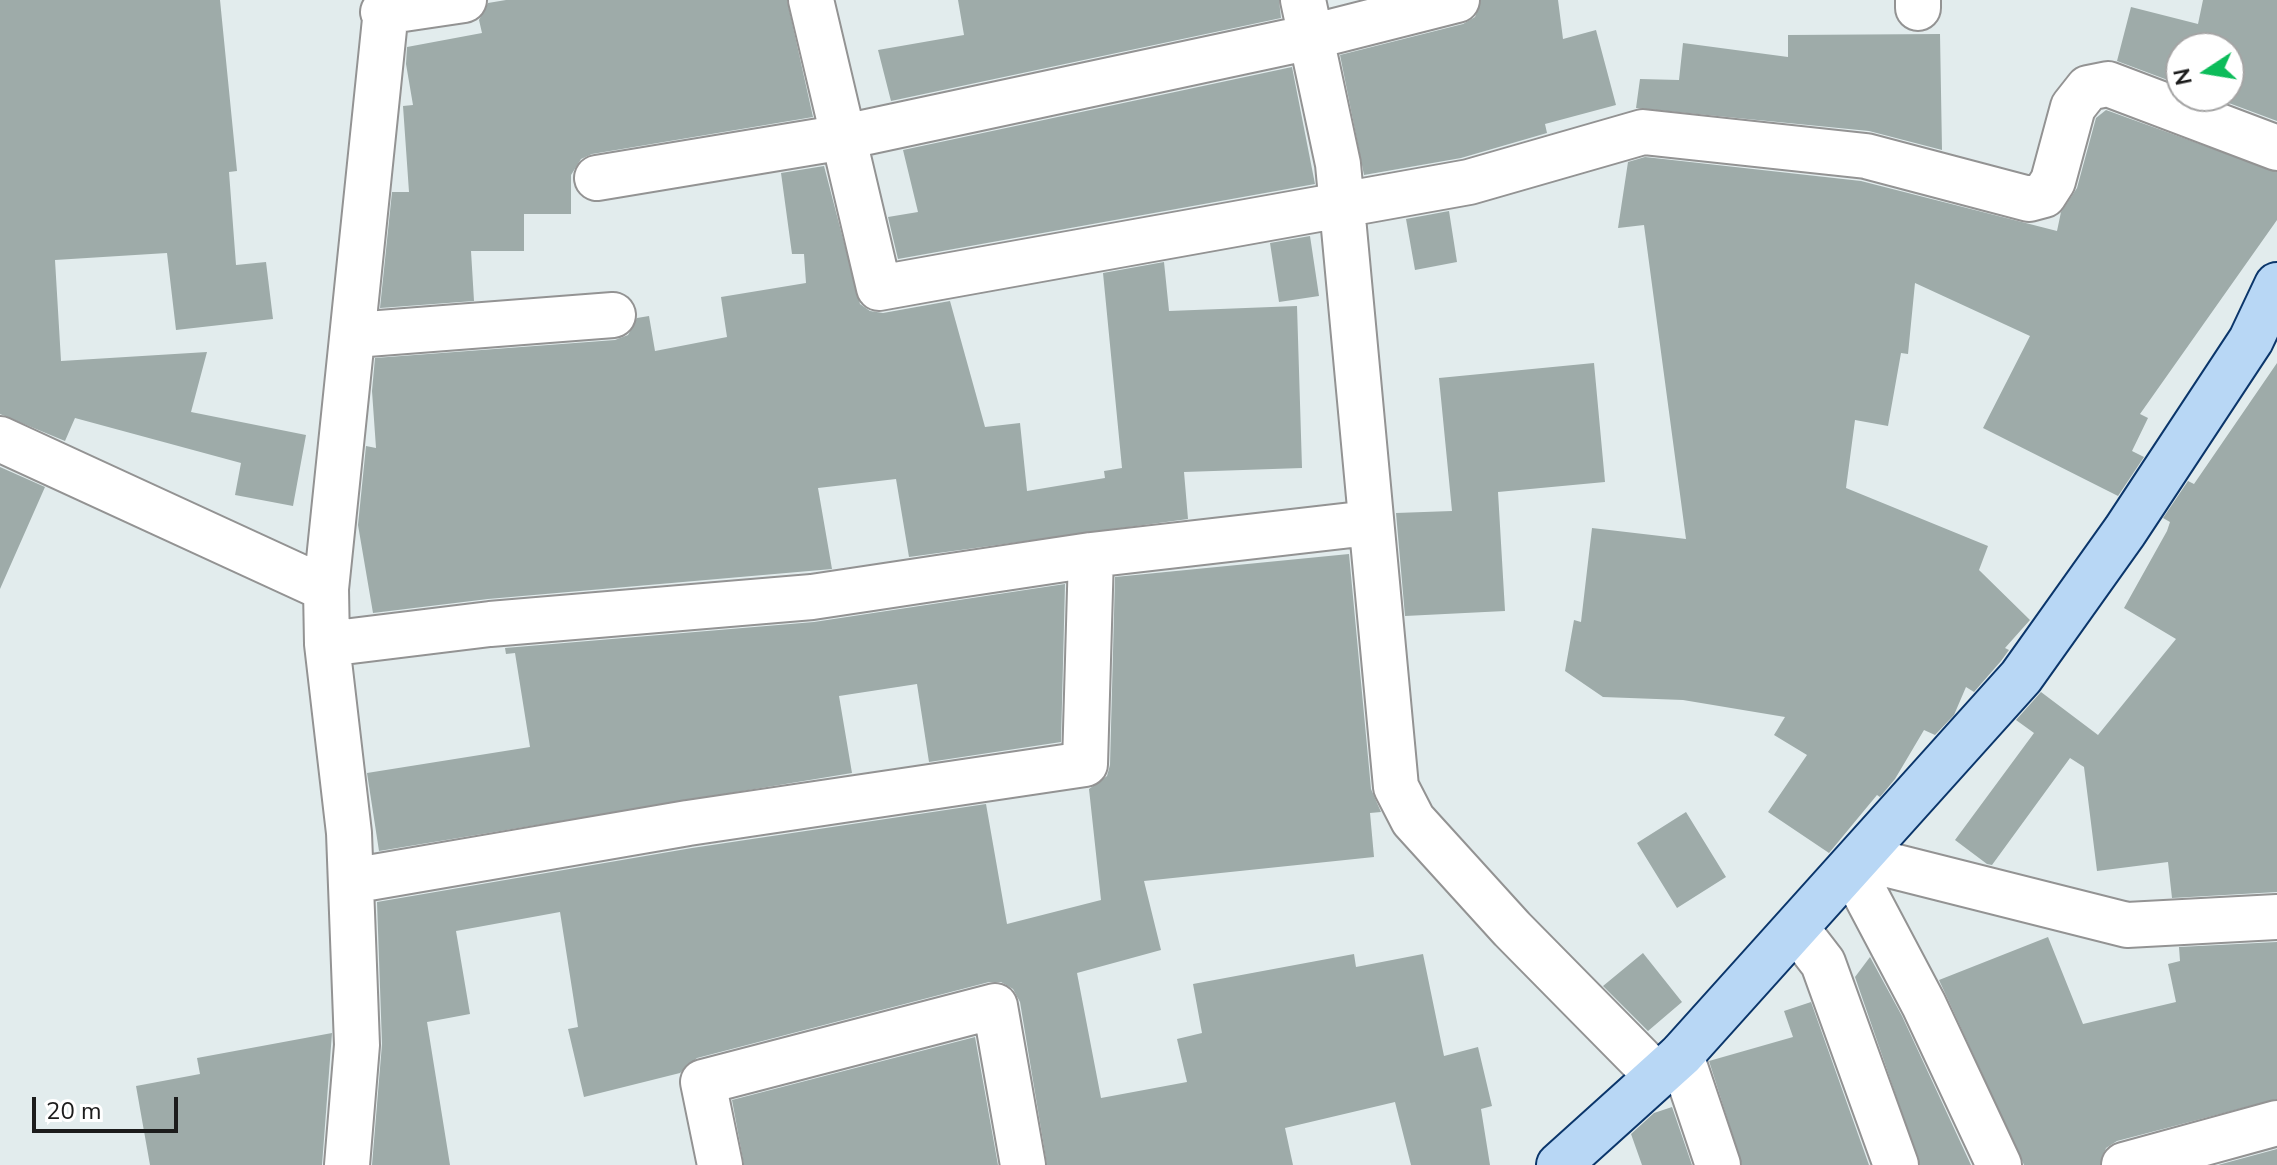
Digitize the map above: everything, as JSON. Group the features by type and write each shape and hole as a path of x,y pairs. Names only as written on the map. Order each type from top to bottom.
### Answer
{"main road":[{"path":"1559,1165 1669,1066 1856,862 2030,665 2125,531 2242,353 2277,285"}],"street":[{"path":"347,1165 357,1045 349,833 327,644 326,589 382,68 385,6 464,0"},
{"path":"811,0 879,288 1469,182 1643,132 1866,156 2029,199 2044,195 2053,181 2073,107 2088,88 2108,84 2277,148"},
{"path":"597,178 844,137 1307,19 1457,0"},
{"path":"1307,19 1338,164 1369,523 1396,787 1413,820 1512,929 1669,1066 1718,1165"},
{"path":"354,335 613,315"},
{"path":"0,439 326,589"},
{"path":"327,644 490,624 812,597 1091,555 1369,523"},
{"path":"351,881 688,823 1085,764 1091,555"},
{"path":"1856,862 2127,925 2277,917"},
{"path":"1856,862 1999,1165"},
{"path":"1796,928 1823,963 1896,1165"},
{"path":"720,1165 703,1082 995,1006 1023,1165"},
{"path":"2124,1165 2236,1149 2277,1123"}],"building":[{"path":"0,0 220,0 237,171 229,172 236,265 266,262 273,319 176,330 167,253 55,260 61,361 207,352 191,412 306,435 293,506 235,495 241,463 75,418 65,441 0,414"},
{"path":"506,0 787,0 813,117 592,154 581,159 571,175 571,214 524,214 524,251 471,251 474,301 380,308 392,192 409,192 403,106 413,105 406,64 407,47 482,33 479,20 488,3"},
{"path":"958,0 1279,0 1281,18 891,101 878,50 964,35"},
{"path":"1481,0 1558,0 1563,39 1596,30 1616,105 1545,124 1547,133 1461,158 1364,175 1340,55 1463,24 1475,17"},
{"path":"2203,0 2277,0 2277,121 2245,109 2245,32 2165,32 2165,79 2117,61 2131,7 2198,24"},
{"path":"1940,34 1942,150 1869,131 1636,108 1640,79 1679,80 1683,43 1788,57 1788,35"},
{"path":"1292,67 1315,184 898,259 888,217 918,212 903,150"},
{"path":"2106,110 2277,172 2277,220 2140,414 2148,418 2132,451 2144,457 2118,496 1983,428 2030,336 1915,283 1908,354 1901,353 1888,426 1855,420 1846,488 1988,546 1979,570 2030,620 2005,648 2009,650 1974,692 1966,687 1954,715 1935,735 1924,730 1895,779 1880,797 1877,795 1829,853 1768,812 1807,755 1774,735 1785,717 1683,700 1603,697 1565,671 1574,620 1581,622 1592,528 1686,539 1644,225 1618,228 1628,162 1645,157 1861,181 2057,231 2061,212 2077,188 2096,118"},
{"path":"824,166 860,304 870,311 883,313 950,301 985,427 1020,423 1027,491 1105,478 1104,471 1122,468 1103,273 1164,262 1169,311 1297,306 1302,468 1184,472 1188,519 909,557 896,479 818,488 832,569 488,599 373,613 358,525 366,446 376,448 372,391 375,358 615,340 628,335 637,318 649,316 655,351 727,337 721,297 806,283 804,254 792,254 781,173"},
{"path":"1449,211 1457,262 1415,270 1406,219"},
{"path":"1310,236 1319,296 1279,302 1270,243"},
{"path":"1594,363 1605,482 1498,492 1505,611 1405,616 1396,513 1452,511 1439,378"},
{"path":"2277,363 2277,892 2172,898 2168,862 2097,871 2084,767 2070,758 1992,865 1987,864 1955,840 2034,733 2016,720 2041,692 2098,735 2176,639 2124,608 2167,531 2170,522 2163,518 2188,481 2194,484"},
{"path":"0,467 45,487 0,589"},
{"path":"1349,554 1371,789 1381,812 1370,813 1374,857 1144,881 1161,950 1077,973 1101,1098 1187,1082 1177,1039 1202,1033 1193,984 1354,954 1356,967 1423,954 1444,1056 1478,1047 1492,1106 1481,1109 1490,1165 1411,1165 1395,1102 1285,1128 1293,1165 1047,1165 1020,1002 1013,989 1001,982 989,982 697,1058 680,1073 584,1097 568,1029 578,1027 560,912 456,931 470,1014 427,1022 450,1165 372,1165 382,1044 377,902 692,848 986,804 1007,924 1101,900 1089,789 1107,776 1110,765 1115,577"},
{"path":"1065,584 1061,742 929,762 917,684 839,696 852,773 379,851 367,773 530,747 515,653 506,654 505,648 814,622"},
{"path":"1686,812 1726,877 1677,908 1637,843"},
{"path":"2048,937 2083,1024 2176,1002 2168,964 2180,961 2179,947 2277,942 2277,1099 2117,1141 2106,1148 2100,1165 2024,1165 1939,980"},
{"path":"1643,953 1682,1002 1648,1031 1603,986"},
{"path":"1870,957 1902,1016 1971,1165 1920,1165 1855,977"},
{"path":"1811,1002 1869,1165 1742,1165 1709,1061 1793,1037 1784,1011"},
{"path":"332,1033 322,1165 150,1165 136,1086 200,1074 197,1058"},
{"path":"975,1037 998,1165 744,1165 732,1100"},
{"path":"1672,1107 1692,1165 1642,1165 1631,1134 1654,1113"},
{"path":"2277,1149 2277,1165 2218,1165"}]}
